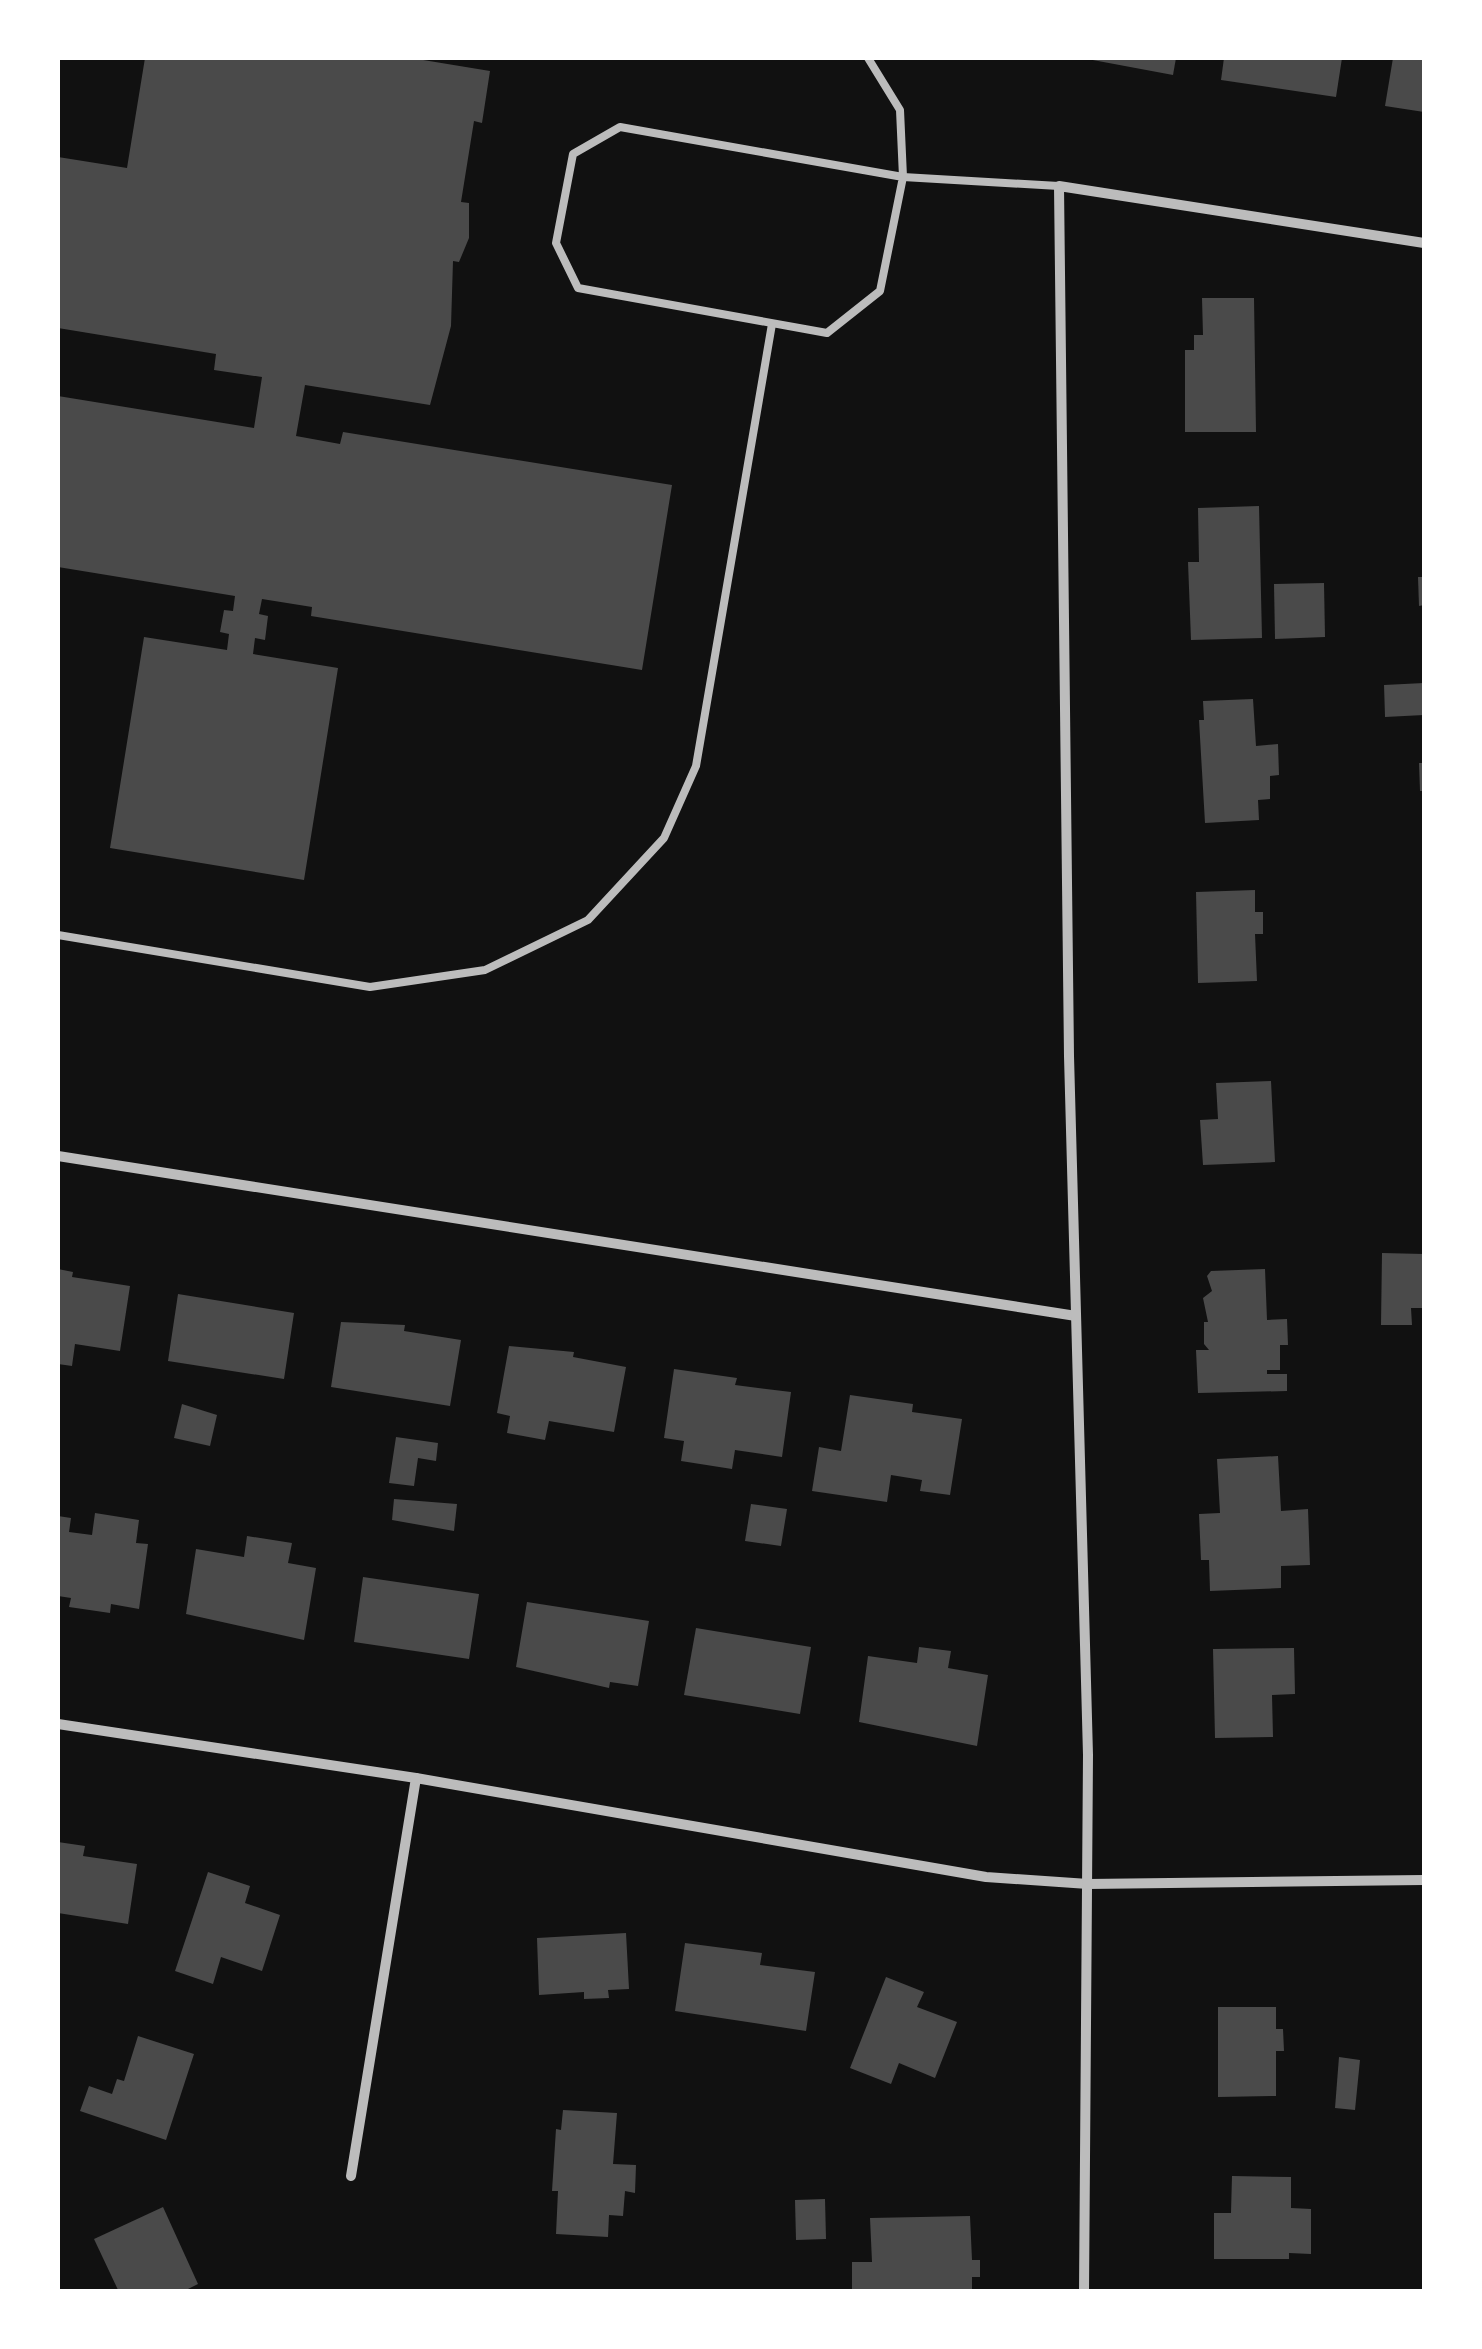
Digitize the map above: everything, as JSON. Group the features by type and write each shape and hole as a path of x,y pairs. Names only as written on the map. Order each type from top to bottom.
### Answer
{"street":[{"path":"1084,2292 1088,1884 1065,757 1058,186 1424,243"},
{"path":"58,1156 1076,1316"},
{"path":"58,1724 416,1778 986,1876 1088,1884 1424,1880"},
{"path":"351,2176 416,1778"}],"lane":[{"path":"868,58 900,110 903,178 880,291 826,333 578,288 556,243 573,154 620,126 903,178 1058,186"},
{"path":"58,936 370,987 485,970 588,920 664,838 696,766 772,324"}],"building":[{"path":"145,58 411,58 490,71 482,123 474,121 461,202 469,203 469,238 459,262 453,261 451,326 430,405 305,385 296,436 340,444 343,432 672,485 642,670 311,616 312,607 262,599 259,614 268,616 265,640 255,638 253,654 338,668 304,880 110,848 144,637 227,650 229,634 220,632 224,610 233,611 235,596 58,567 58,396 254,428 262,377 214,370 216,354 58,328 58,157 127,168"},
{"path":"1082,58 1176,58 1173,75"},
{"path":"1224,58 1342,58 1336,97 1221,80"},
{"path":"1393,58 1424,58 1424,112 1385,106"},
{"path":"1202,298 1254,298 1256,432 1185,432 1185,350 1194,350 1194,335 1203,335"},
{"path":"1259,506 1262,638 1191,640 1188,562 1199,562 1198,508"},
{"path":"1418,577 1424,577 1424,605 1419,606"},
{"path":"1324,583 1325,637 1275,639 1274,584"},
{"path":"1424,683 1424,715 1385,717 1384,685"},
{"path":"1253,699 1256,746 1278,744 1279,775 1270,776 1270,799 1258,800 1259,820 1205,823 1199,720 1204,720 1203,701"},
{"path":"1419,763 1424,763 1424,791 1420,791"},
{"path":"1255,890 1255,912 1263,912 1263,934 1255,934 1257,981 1198,983 1196,892"},
{"path":"1271,1081 1275,1162 1203,1165 1200,1120 1218,1119 1216,1083"},
{"path":"1382,1253 1424,1254 1424,1308 1411,1308 1412,1325 1381,1325"},
{"path":"58,1269 73,1272 72,1277 130,1286 120,1351 75,1344 72,1366 58,1364"},
{"path":"1265,1269 1267,1320 1287,1319 1288,1345 1280,1345 1280,1370 1267,1370 1267,1374 1287,1374 1287,1391 1198,1393 1196,1350 1209,1350 1204,1344 1204,1322 1208,1322 1203,1298 1212,1291 1207,1276 1211,1271"},
{"path":"178,1294 294,1313 284,1379 168,1361"},
{"path":"341,1322 405,1325 404,1331 461,1340 450,1406 331,1387"},
{"path":"509,1346 574,1352 573,1357 626,1367 614,1432 549,1421 545,1440 507,1433 510,1416 497,1413"},
{"path":"674,1369 737,1378 735,1385 791,1392 782,1457 735,1450 732,1469 681,1461 684,1441 664,1438"},
{"path":"850,1395 913,1404 912,1412 962,1419 950,1495 920,1491 922,1480 891,1475 887,1502 812,1491 819,1447 841,1451"},
{"path":"182,1404 217,1415 210,1446 174,1438"},
{"path":"396,1437 438,1443 436,1461 418,1458 414,1486 389,1483"},
{"path":"1278,1456 1281,1511 1308,1509 1310,1565 1281,1566 1281,1588 1210,1591 1209,1560 1201,1560 1199,1514 1220,1513 1217,1459"},
{"path":"394,1499 457,1504 454,1531 392,1520"},
{"path":"751,1504 787,1509 781,1546 745,1541"},
{"path":"95,1513 139,1520 136,1543 148,1544 139,1609 111,1604 110,1613 69,1607 71,1598 58,1596 58,1516 71,1518 69,1532 92,1535"},
{"path":"247,1536 292,1543 288,1563 316,1568 304,1640 186,1614 196,1549 244,1557"},
{"path":"363,1577 479,1594 469,1659 354,1642"},
{"path":"527,1602 649,1621 638,1686 610,1682 609,1688 516,1667"},
{"path":"696,1628 811,1647 800,1714 684,1695"},
{"path":"919,1647 951,1651 948,1668 988,1675 977,1746 859,1722 868,1656 917,1663"},
{"path":"1294,1648 1295,1694 1272,1695 1273,1737 1215,1738 1213,1649"},
{"path":"58,1842 85,1846 83,1856 137,1864 128,1924 58,1913"},
{"path":"208,1872 250,1886 245,1903 280,1915 262,1971 221,1957 213,1984 175,1971"},
{"path":"626,1933 629,1989 608,1990 609,1998 584,1999 584,1992 539,1995 537,1938"},
{"path":"685,1943 762,1953 760,1965 815,1972 806,2031 675,2011"},
{"path":"886,1977 924,1992 917,2007 957,2022 935,2078 899,2063 891,2084 850,2068"},
{"path":"1218,2007 1276,2007 1276,2029 1283,2029 1284,2051 1276,2051 1276,2096 1218,2097"},
{"path":"138,2036 194,2054 166,2140 80,2111 89,2086 112,2094 117,2079 124,2081"},
{"path":"1339,2057 1360,2060 1355,2110 1335,2108"},
{"path":"563,2110 617,2113 613,2164 636,2165 635,2193 625,2191 623,2216 609,2215 608,2237 556,2234 558,2191 552,2191 556,2129 561,2130"},
{"path":"1232,2176 1291,2177 1291,2208 1311,2209 1311,2254 1289,2253 1289,2259 1214,2259 1214,2213 1231,2213"},
{"path":"825,2199 826,2239 796,2240 795,2200"},
{"path":"163,2207 198,2284 182,2292 119,2292 94,2239"},
{"path":"970,2216 972,2260 980,2260 980,2277 972,2277 972,2292 852,2292 852,2262 872,2262 870,2218"}]}
